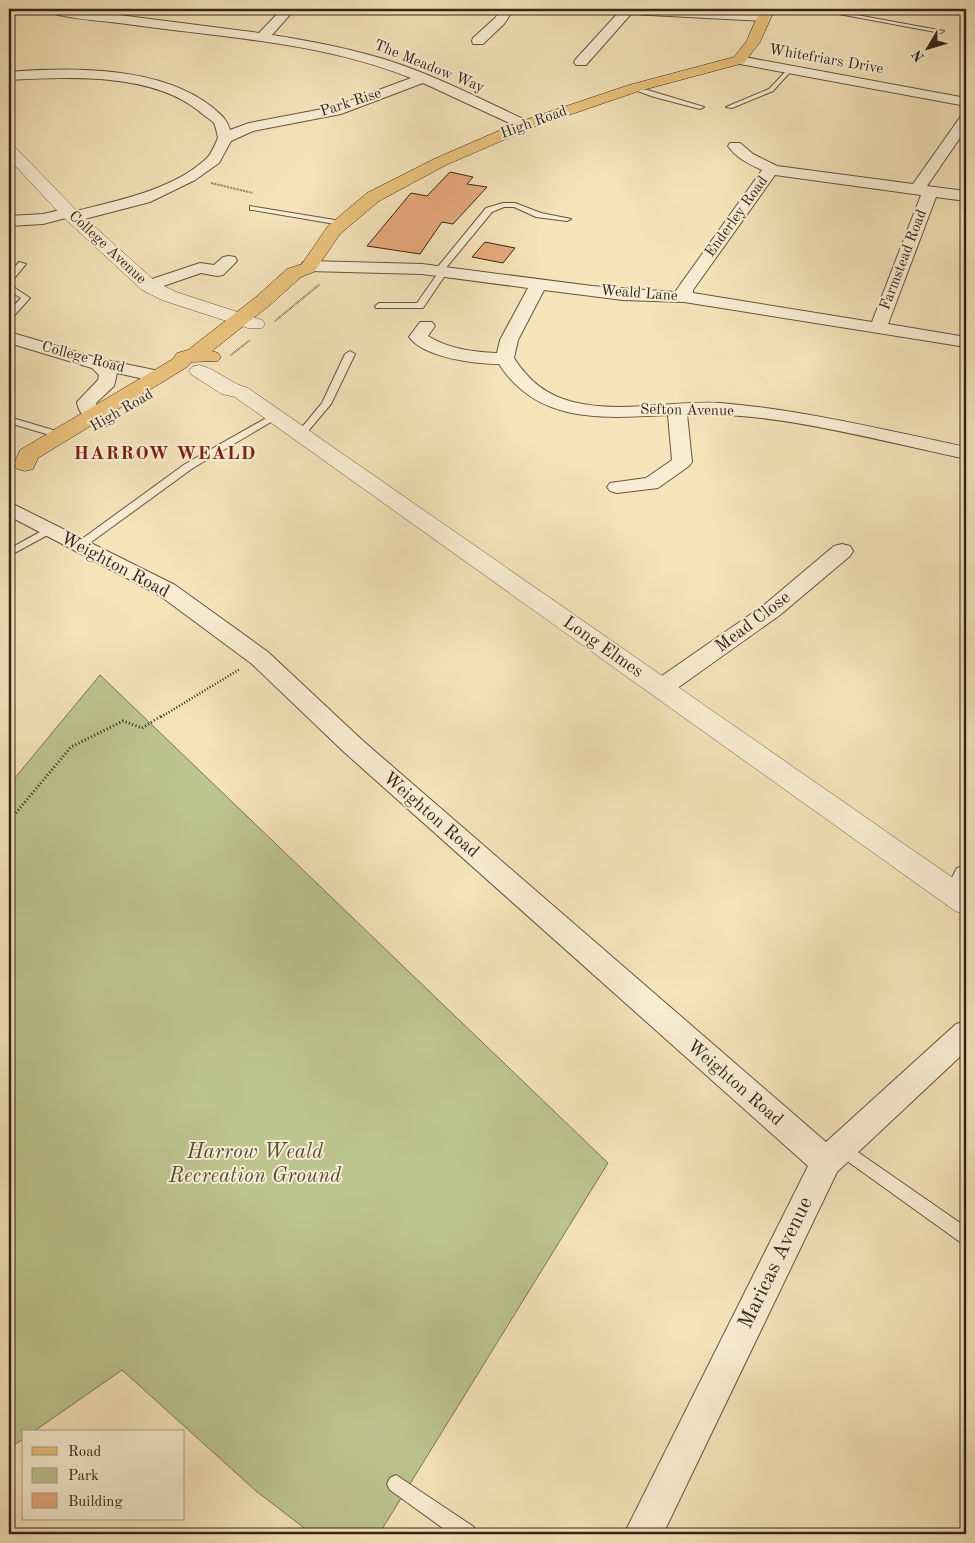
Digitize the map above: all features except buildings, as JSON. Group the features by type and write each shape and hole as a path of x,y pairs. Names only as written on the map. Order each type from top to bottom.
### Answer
{"main road":[{"path":"740,60 748,53 758,36 766,13"},
{"name":"High Road","path":"17,469 28,455 60,435 98,418 198,363 247,321 302,288 311,279 309,267 334,230 373,197 440,162 526,125 634,88 740,60"},
{"name":"High Road","path":"17,469 40,460 157,376 198,363"}],"street":[{"name":"The Meadow Way","path":"51,9 114,20 262,37 363,58 422,79 526,125"},
{"path":"262,37 289,9"},
{"path":"477,38 500,21 508,9"},
{"path":"613,9 766,13"},
{"path":"581,62 628,10"},
{"name":"Whitefriars Drive","path":"740,60 966,102"},
{"path":"9,76 90,74 150,84 181,94 204,108 221,122 225,138 214,160 190,177 124,206 43,219 9,221"},
{"name":"Park Rise","path":"225,138 249,127 336,110 422,79"},
{"name":"Farmstead Road","path":"878,328 923,190 966,119"},
{"name":"Park Rise","path":"221,122 249,127"},
{"path":"735,146 748,157 773,170"},
{"name":"College Avenue","path":"9,150 71,215 149,286 169,296 247,321"},
{"name":"Enderley Road","path":"684,297 684,290 768,172 773,170 966,196"},
{"path":"149,286 200,268 217,271 229,261"},
{"name":"Weald Lane","path":"309,267 398,267 659,297 684,297 966,342"},
{"path":"426,326 418,337 428,345 485,359 505,358 509,340 539,284"},
{"name":"College Road","path":"9,337 98,364 157,376"},
{"name":"Sefton Avenue","path":"505,358 520,383 555,402 599,411 719,409 781,417 966,453"},
{"name":"Long Elmes","path":"198,363 229,390 241,392 661,688 963,891"},
{"path":"98,364 108,374 107,382 86,402 87,409 98,418"},
{"path":"617,487 651,484 682,462 677,409"},
{"name":"Weighton Road","path":"9,508 79,546 168,590 260,658 360,752 834,1155"},
{"name":"Mead Close","path":"661,688 772,610 842,551"},
{"name":"Maricas Avenue","path":"643,1534 834,1155 966,1033"}],"lane":[{"path":"815,9 941,31"},
{"path":"730,107 771,90 789,70"},
{"path":"634,88 656,96 700,107"},
{"path":"379,306 420,306 442,271 489,210 503,205 515,205 540,215 567,219"},
{"path":"252,208 341,223"},
{"path":"9,280 22,264"},
{"path":"9,287 26,298 9,316"},
{"path":"301,434 326,404 350,354"},
{"path":"79,546 189,466 275,416"},
{"path":"9,420 60,435"},
{"path":"9,554 49,530"},
{"path":"834,1155 966,1236"},
{"path":"396,1484 467,1534"}],"path":[{"path":"303,298 309,293"},
{"path":"9,821 71,748 123,721 142,728 260,658"}],"green space":[{"name":"Harrow Weald Recreation Ground","path":"100,675 608,1163 379,1534 312,1534 256,1491 122,1370 36,1430 22,1430 22,1439 9,1449 9,785"}],"district":[{"name":"HARROW WEALD","path":"165,454"}]}
